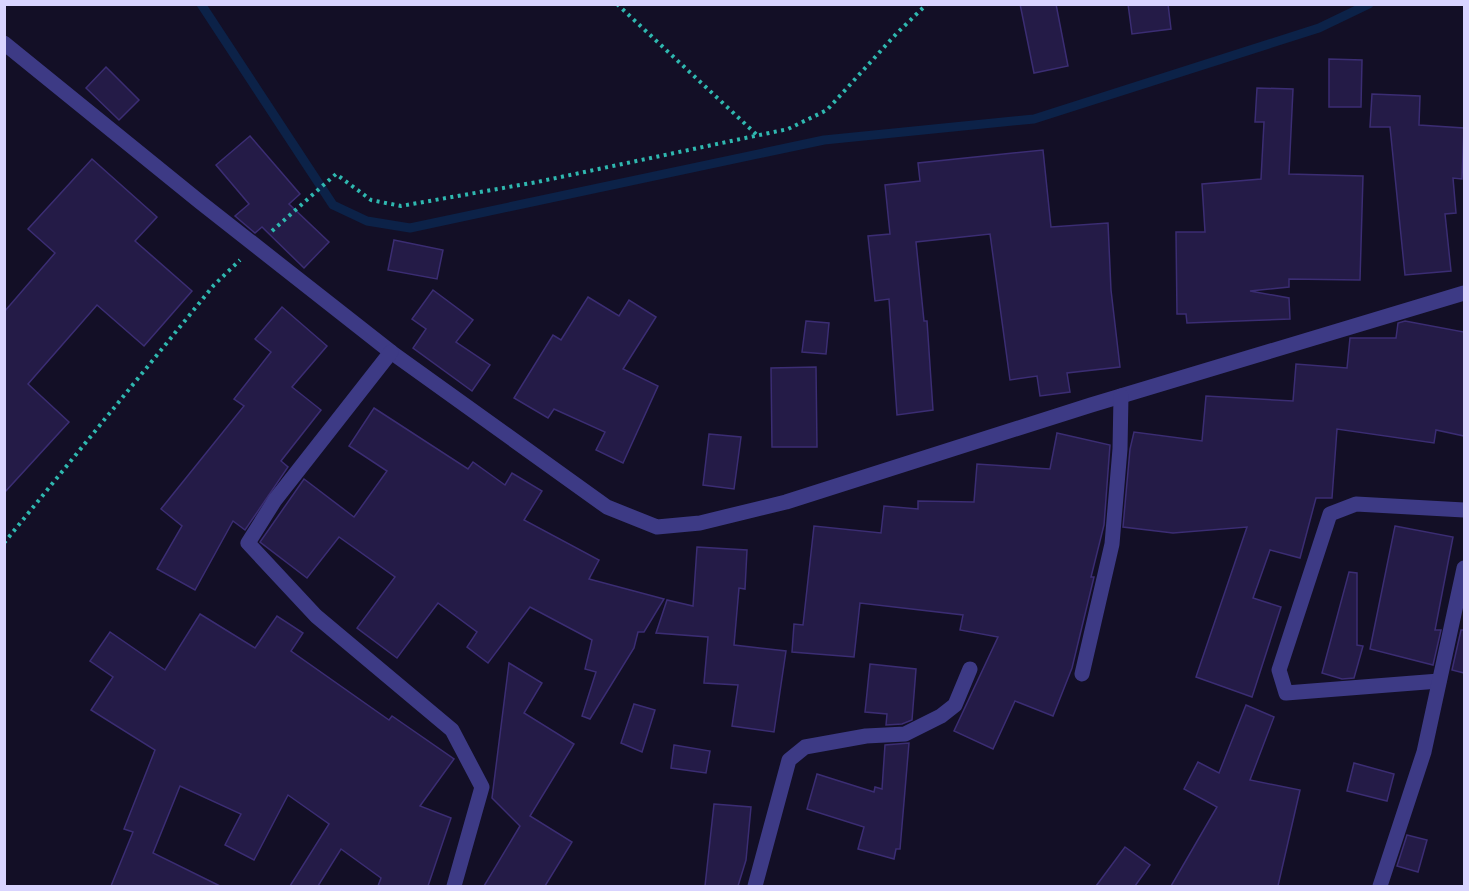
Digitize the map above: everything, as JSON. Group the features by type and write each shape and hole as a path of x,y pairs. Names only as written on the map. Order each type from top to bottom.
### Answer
{"street":[{"path":"4,43 255,246 391,352 608,507 657,527 700,523 786,502 1121,396 1464,293"},
{"path":"391,352 275,500 248,543 316,616 452,730 482,787 454,886"},
{"path":"1082,674 1112,544 1120,449 1121,396"},
{"path":"1439,681 1286,693 1279,670 1330,514 1356,504 1464,510"},
{"path":"1380,886 1424,752 1464,568"},
{"path":"754,886 789,760 805,747 866,736 905,734 941,717 955,705 970,669"}],"path":[{"path":"617,4 757,135"},
{"path":"4,543 214,285 336,174 371,200 401,206 537,182 788,129 827,110 897,33 927,4"}],"building":[{"path":"1020,4 1056,4 1068,66 1034,73"},
{"path":"1128,4 1168,4 1171,29 1132,34"},
{"path":"1329,59 1362,60 1361,107 1329,107"},
{"path":"106,67 139,100 119,120 86,88"},
{"path":"1257,88 1293,89 1289,174 1363,176 1360,280 1289,279 1289,287 1250,291 1289,298 1290,319 1187,323 1186,314 1177,314 1176,232 1205,232 1202,184 1261,179 1264,122 1255,122"},
{"path":"1372,94 1420,96 1419,125 1464,128 1462,179 1453,178 1456,213 1445,214 1451,271 1405,275 1390,127 1370,127"},
{"path":"250,136 300,194 289,204 329,242 304,268 262,227 255,233 235,216 249,204 216,165"},
{"path":"1043,150 1051,227 1108,223 1111,290 1120,367 1067,373 1070,392 1040,396 1037,376 1010,380 990,234 916,242 924,321 927,321 933,410 897,415 889,299 875,301 868,236 890,234 885,185 920,181 918,163"},
{"path":"92,159 157,217 135,241 192,291 144,346 97,305 28,384 69,422 4,493 4,312 55,253 28,229"},
{"path":"394,240 443,250 437,279 388,270"},
{"path":"433,290 473,320 456,342 490,365 472,391 413,348 426,329 412,319"},
{"path":"588,297 619,316 629,300 656,317 623,369 658,386 623,463 596,450 605,432 554,409 548,418 514,398 553,335 561,340"},
{"path":"282,307 327,346 292,387 321,410 281,461 288,467 245,530 233,521 195,590 157,569 182,526 161,509 244,406 234,399 271,352 255,339"},
{"path":"806,321 829,323 826,354 802,352"},
{"path":"1405,321 1464,332 1464,436 1436,430 1434,443 1337,429 1332,498 1316,498 1300,558 1270,550 1253,598 1281,607 1252,697 1196,677 1247,527 1173,533 1123,527 1130,449 1134,432 1202,441 1206,396 1293,401 1296,364 1347,368 1350,338 1396,338 1398,323"},
{"path":"816,367 817,447 772,447 771,368"},
{"path":"374,408 468,469 473,462 505,485 512,473 542,491 524,520 599,560 589,579 664,599 644,632 638,632 634,648 590,719 582,716 596,672 585,669 592,640 530,607 488,663 467,647 477,632 438,603 397,658 357,628 395,577 339,537 307,578 260,542 304,479 354,517 387,471 349,446"},
{"path":"1057,433 1110,445 1104,525 1091,577 1094,577 1072,668 1053,716 1015,701 993,749 954,731 998,637 960,630 963,615 860,603 854,657 792,652 794,624 803,625 814,526 881,533 884,506 918,509 918,501 974,502 977,464 1050,469"},
{"path":"709,434 741,437 734,489 703,485"},
{"path":"1395,526 1453,537 1435,630 1441,630 1433,665 1370,649"},
{"path":"697,547 747,550 745,589 739,588 734,645 786,651 774,732 732,726 738,685 704,683 708,637 656,633 667,600 693,606"},
{"path":"1349,572 1357,573 1357,645 1363,646 1354,678 1342,679 1322,673"},
{"path":"200,614 255,648 277,616 303,633 291,651 389,720 392,716 454,759 420,806 451,818 428,886 378,886 381,878 341,849 318,886 290,886 329,824 288,795 254,860 225,845 241,814 180,786 153,853 220,886 111,886 133,832 124,829 155,750 91,710 113,677 90,661 110,632 165,670"},
{"path":"1461,630 1464,630 1464,673 1452,670"},
{"path":"509,663 542,683 524,713 574,744 530,816 572,842 545,886 484,886 520,826 492,798"},
{"path":"870,664 916,669 912,720 902,724 886,725 887,714 865,712"},
{"path":"634,704 655,710 642,752 621,743"},
{"path":"1246,705 1274,717 1250,780 1300,790 1278,886 1171,886 1217,807 1184,789 1198,762 1219,773"},
{"path":"909,743 900,849 896,849 894,859 858,849 864,827 807,809 817,774 874,792 875,787 882,789 885,745"},
{"path":"674,745 710,751 706,773 671,768"},
{"path":"1354,763 1394,774 1387,801 1347,791"},
{"path":"714,804 751,807 746,860 738,886 705,886"},
{"path":"1407,835 1427,840 1418,872 1397,866"},
{"path":"1125,847 1150,865 1135,886 1096,886"}],"waterway":[{"path":"201,4 333,205 367,221 410,228 824,140 1034,119 1319,28 1369,4"}]}
